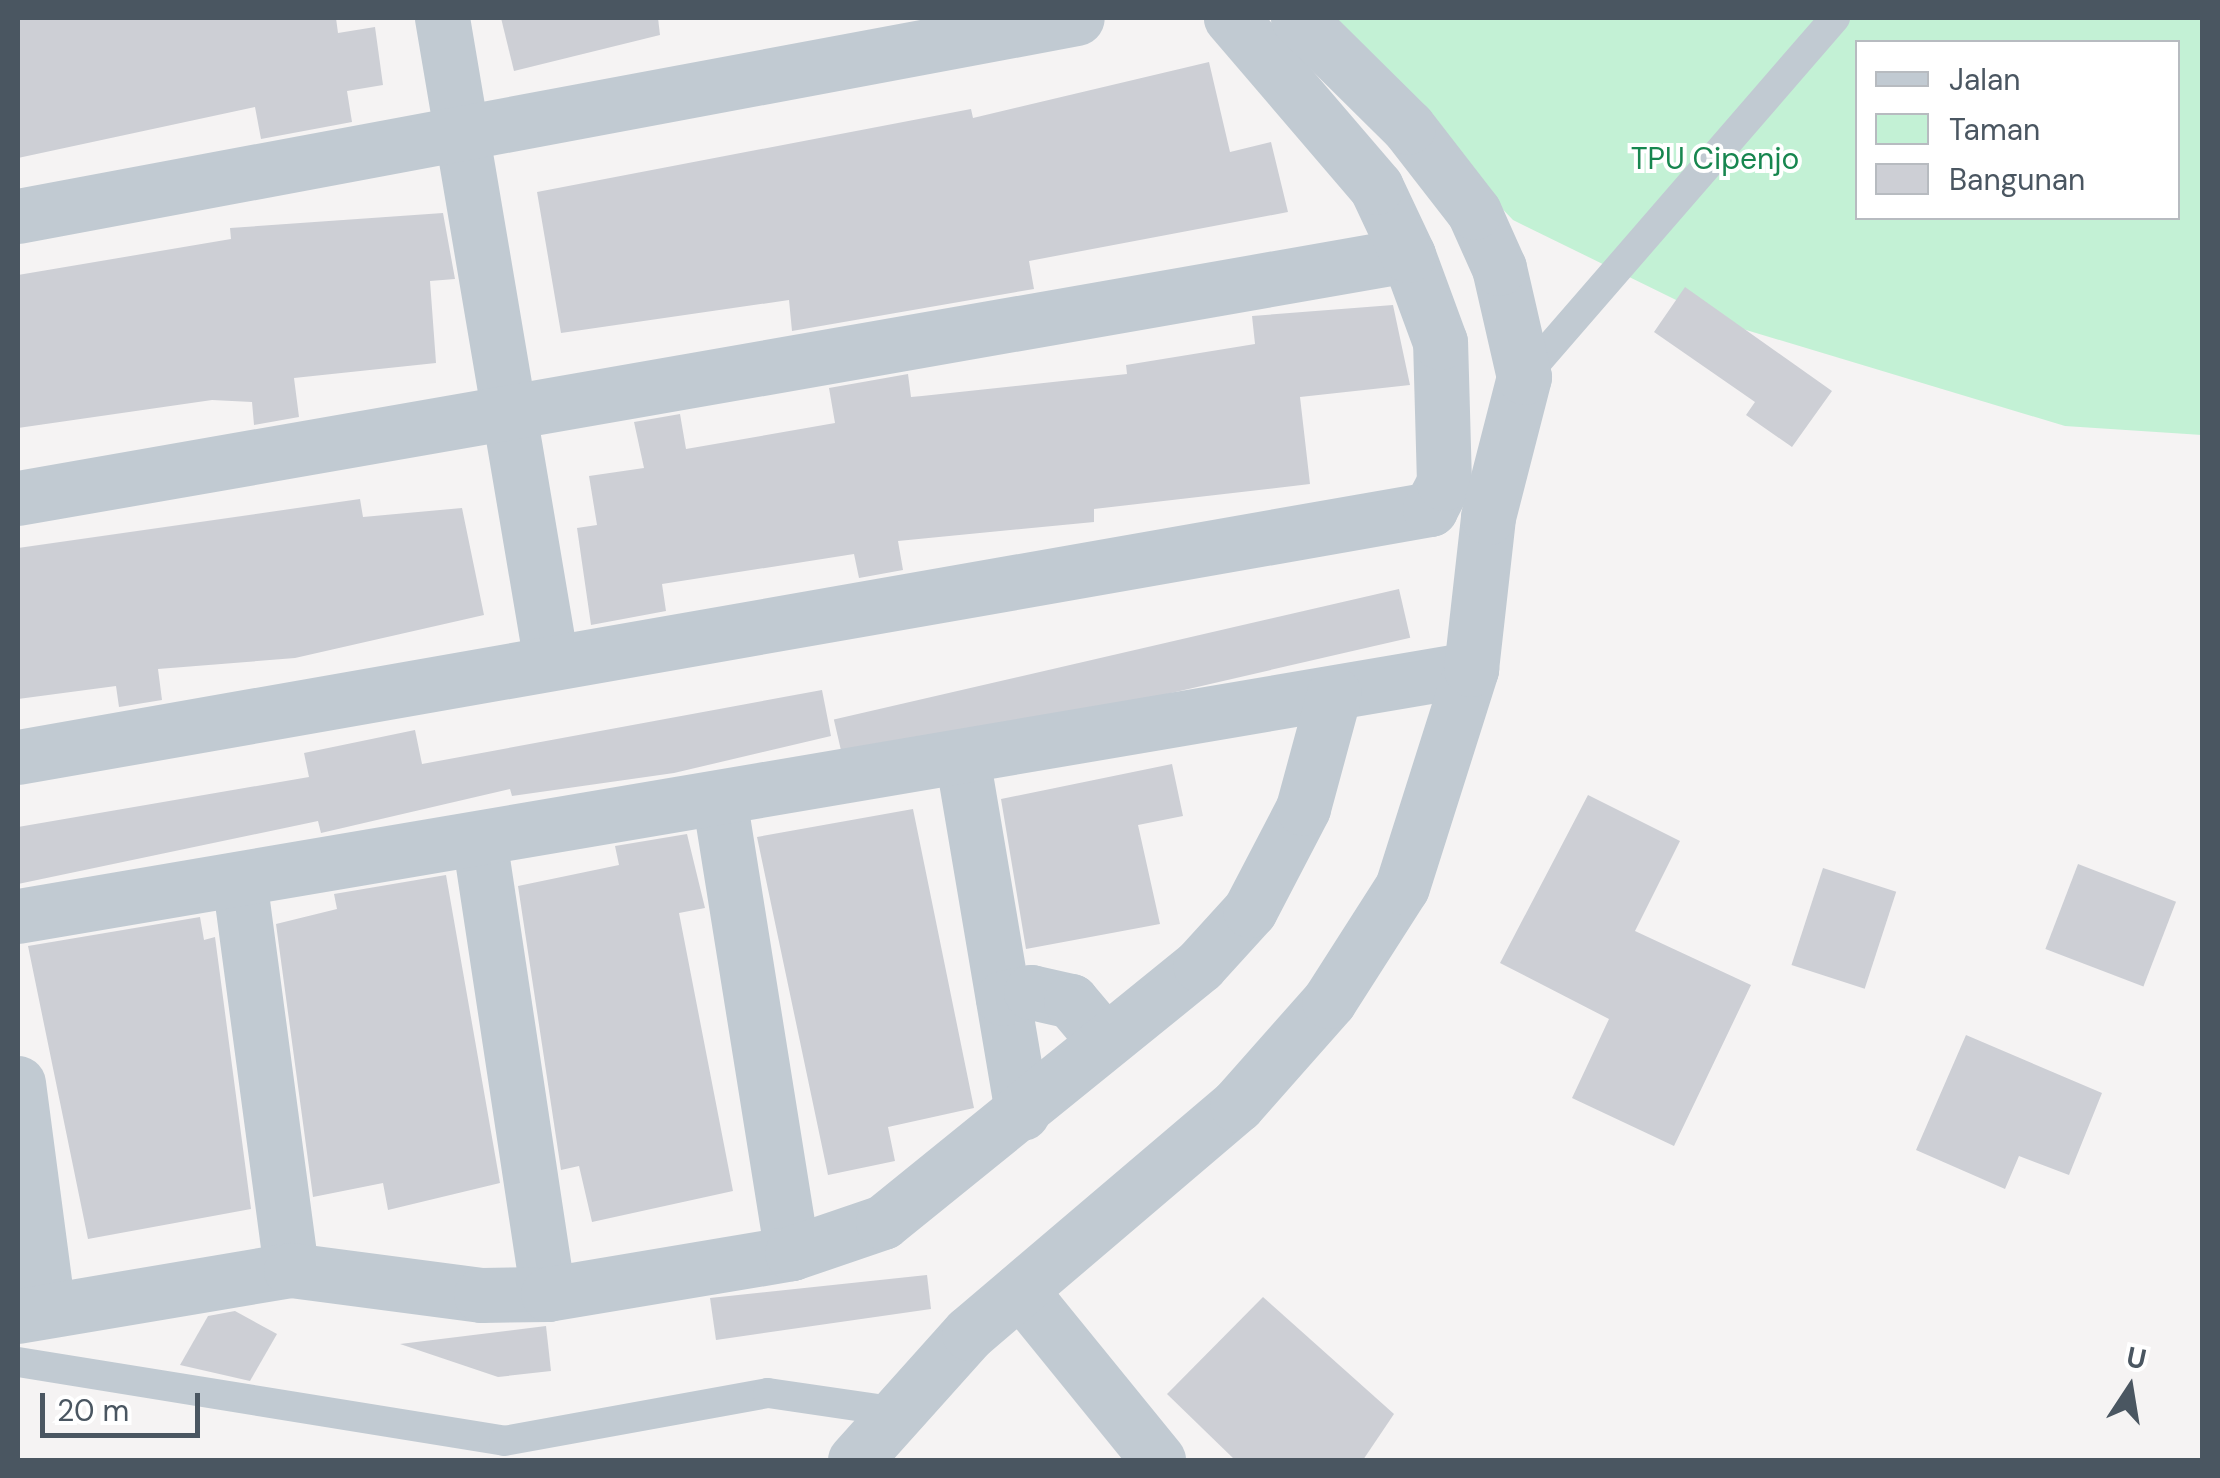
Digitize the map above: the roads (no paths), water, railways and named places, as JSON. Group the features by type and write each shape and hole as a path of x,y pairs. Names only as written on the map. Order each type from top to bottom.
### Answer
{"street":[{"path":"442,18 551,662"},
{"path":"18,216 462,136 1076,18"},
{"path":"18,757 1430,509 1444,482 1440,342 1408,255 1376,187 1231,18"},
{"path":"856,1460 898,1412 1020,1290 1237,1104 1329,1001 1402,887 1471,670 1488,518 1524,377 1500,268 1474,212 1408,128 1298,18"},
{"path":"18,498 1408,255"},
{"path":"18,916 1471,670"},
{"path":"18,1082 33,1313 291,1270 481,1295 548,1294 792,1253 883,1222 1022,1114 1104,1040 1200,965 1276,873 1334,694"},
{"path":"962,757 1022,1114"},
{"path":"719,798 792,1253"},
{"path":"479,839 548,1294"},
{"path":"239,879 291,1270"},
{"path":"1003,998 1031,992 1070,1001 1104,1040"},
{"path":"1020,1290 1158,1460"}],"lane":[{"path":"1524,377 1835,18"},
{"path":"18,1362 504,1441 768,1393 898,1412"}],"park label":[{"name":"TPU Cipenjo","path":"1715,159"}]}
